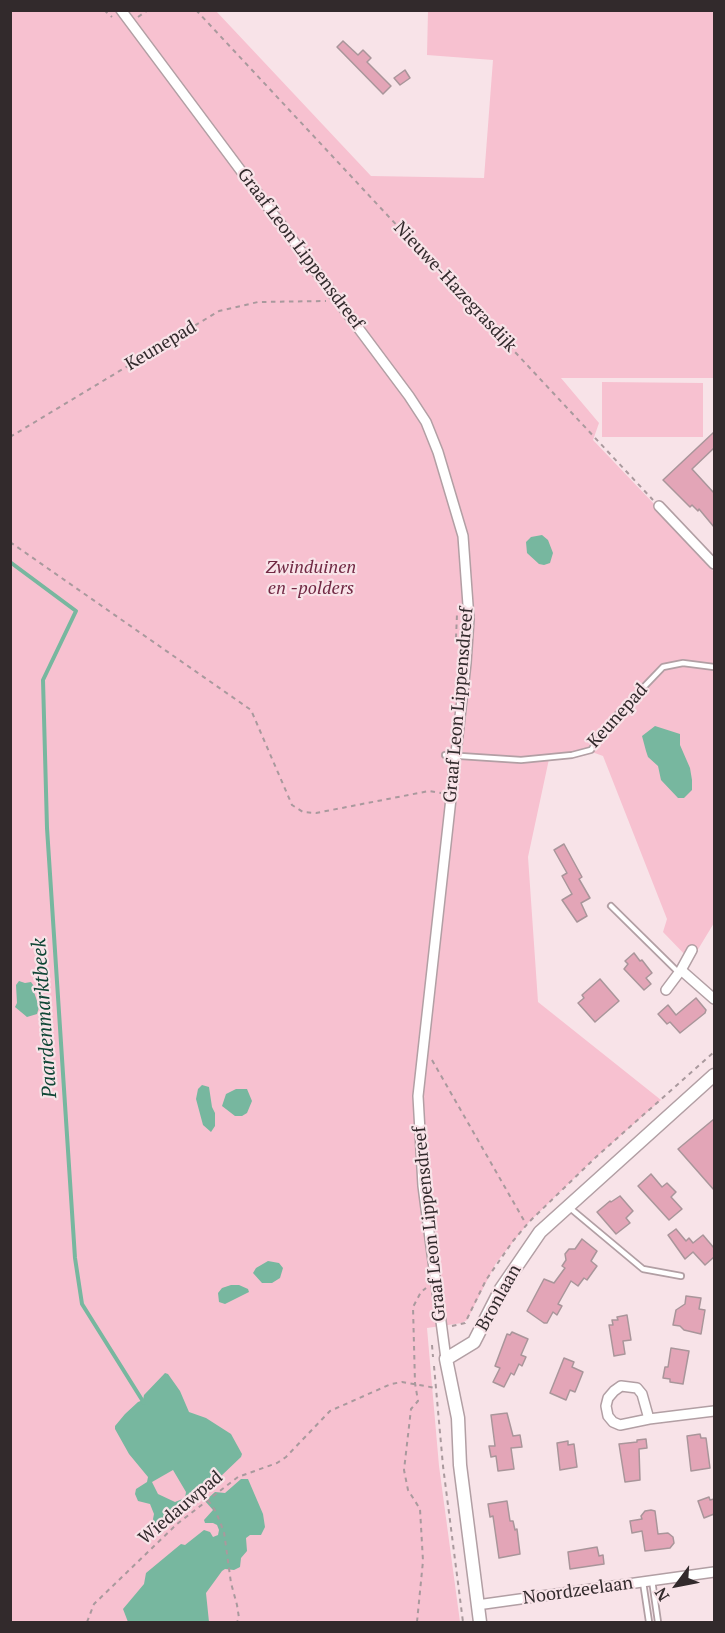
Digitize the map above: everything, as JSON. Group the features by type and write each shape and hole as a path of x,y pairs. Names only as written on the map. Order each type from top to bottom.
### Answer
{"street":[{"name":"Graaf Leon Lippensdreef","path":"121,10 410,396 426,422 438,452 463,536 469,619 418,1096 420,1148 428,1232 446,1359"},
{"path":"659,506 714,564"},
{"path":"666,990 680,972 692,950"},
{"path":"680,972 714,999"},
{"name":"Bronlaan","path":"446,1359 474,1341 511,1273 540,1232 714,1075"},
{"path":"446,1359 458,1418 460,1465 480,1623"},
{"path":"649,1419 642,1394 637,1388 621,1386 608,1398 606,1406 608,1416 620,1425 714,1411"},
{"name":"Noordzeelaan","path":"477,1605 714,1572"}],"lane":[{"name":"Keunepad","path":"445,755 520,760 572,755 591,750 614,718 663,667 683,663 714,667"},
{"path":"611,906 680,972"},
{"path":"569,1206 574,1213 643,1269 681,1276"},
{"path":"647,1581 649,1623"},
{"path":"647,1581 658,1623"}],"path":[{"name":"Nieuwe-Hazegrasdijk","path":"196,10 659,506"},
{"name":"Keunepad","path":"10,437 219,311 258,302 326,301"},
{"path":"10,542 251,710 292,806 303,812 316,813 429,791 441,793"},
{"path":"456,642 457,614"},
{"path":"424,1044 526,1224"},
{"path":"417,1623 423,1561 420,1509 408,1490 404,1470 411,1409 418,1401 415,1383 413,1307 420,1292 426,1288"},
{"name":"Wiedauwpad","path":"87,1623 94,1604 177,1524 208,1500 238,1478 286,1457 330,1411 391,1384 402,1382 436,1388 442,1466 463,1623"},
{"path":"208,1500 221,1523 231,1584 237,1605 239,1618 237,1623"}],"green space":[{"name":"Zwinduinen en -polders","path":"10,11 216,11 371,176 484,178 493,60 427,55 428,11 714,11 714,378 561,378 599,423 593,440 656,506 714,572 714,923 691,961 663,932 667,919 603,756 592,752 549,759 528,857 538,1002 661,1100 595,1158 529,1222 496,1263 467,1320 462,1323 427,1328 439,1466 460,1622 11,1622"},
{"path":"602,382 703,383 703,437 602,437"}],"shaded area":[{"path":"542,535 548,540 553,553 550,563 544,565 539,564 527,553 526,542 531,537"},
{"path":"655,726 680,734 680,745 690,768 692,780 692,790 684,798 678,798 661,780 658,766 648,757 642,736"},
{"path":"19,981 31,982 36,989 34,992 39,1007 37,1014 27,1017 15,1007 17,1003 16,985"},
{"path":"202,1085 209,1087 215,1113 215,1126 211,1132 203,1125 196,1099 198,1089"},
{"path":"236,1089 247,1089 252,1101 247,1113 242,1116 235,1116 222,1106 226,1094"},
{"path":"268,1261 279,1263 283,1268 280,1278 272,1283 262,1283 253,1273 256,1268"},
{"path":"239,1285 248,1289 249,1292 225,1304 219,1302 218,1293 222,1288"},
{"path":"165,1373 168,1374 180,1391 189,1412 206,1418 231,1434 242,1454 219,1478 161,1526 155,1525 150,1504 138,1501 135,1494 136,1489 147,1482 148,1477 129,1454 115,1429 125,1414 143,1400 144,1395","holes":["173,1470 186,1492 185,1498 175,1502 158,1494 152,1482"]},
{"path":"241,1479 248,1479 263,1514 265,1527 261,1535 250,1535 246,1538 247,1551 241,1558 240,1567 222,1571 206,1593 209,1622 128,1622 123,1609 144,1584 146,1573 181,1544 185,1545 204,1530 210,1532 213,1537 218,1535 217,1525 205,1523 204,1520 213,1510 205,1501 215,1492 225,1493"}],"building":[{"path":"343,41 358,55 363,50 371,58 367,62 391,86 383,94 337,47"},
{"path":"405,70 410,78 400,85 394,78"},
{"path":"714,432 714,448 692,469 714,493 714,527 699,509 698,511 692,505 690,507 663,480"},
{"path":"564,844 582,877 579,879 590,898 581,903 587,916 577,922 562,900 572,894 562,876 567,873 554,850"},
{"path":"634,953 652,973 646,978 651,984 644,990 624,969 628,964 625,961"},
{"path":"600,979 619,1001 595,1022 578,1003 584,998 582,995"},
{"path":"696,998 706,1010 705,1013 680,1033 658,1014 668,1005 676,1015"},
{"path":"714,1119 714,1190 678,1149"},
{"path":"651,1174 662,1187 667,1183 676,1192 671,1197 682,1209 669,1220 638,1186"},
{"path":"620,1196 633,1211 626,1218 630,1223 616,1234 597,1212"},
{"path":"676,1229 686,1241 689,1238 693,1243 703,1235 714,1248 714,1257 705,1265 693,1252 685,1259 668,1235"},
{"path":"582,1239 597,1251 591,1261 597,1266 587,1280 584,1278 578,1286 571,1281 558,1304 562,1306 557,1315 553,1312 547,1323 544,1323 527,1311 544,1279 554,1283 565,1268 562,1266 566,1260 565,1254 569,1249 575,1249"},
{"path":"686,1296 701,1298 699,1309 705,1310 701,1334 673,1325 676,1310 685,1304"},
{"path":"627,1315 631,1340 623,1341 625,1354 614,1356 609,1325 613,1325 612,1320 618,1320 617,1317"},
{"path":"512,1332 528,1339 521,1355 526,1357 522,1366 519,1364 514,1375 511,1373 504,1387 493,1382 500,1368 495,1366 507,1334 510,1335"},
{"path":"671,1348 689,1351 683,1384 670,1382 670,1379 663,1378 665,1367 668,1367"},
{"path":"564,1358 574,1362 572,1367 583,1372 575,1392 570,1390 566,1400 550,1393"},
{"path":"507,1413 513,1436 520,1435 522,1447 511,1448 514,1469 498,1471 496,1456 491,1457 489,1446 495,1446 491,1415"},
{"path":"700,1434 701,1438 706,1438 710,1468 691,1471 687,1436"},
{"path":"646,1439 647,1448 639,1449 640,1480 625,1482 619,1444"},
{"path":"568,1441 568,1445 574,1444 577,1467 560,1470 557,1443"},
{"path":"709,1497 710,1500 714,1499 714,1514 704,1518 698,1501"},
{"path":"507,1501 510,1521 513,1521 515,1530 517,1529 520,1554 499,1558 493,1516 490,1517 488,1504"},
{"path":"645,1511 655,1511 658,1534 668,1533 673,1537 674,1543 670,1548 645,1551 642,1531 632,1533 630,1521 642,1519 641,1516"},
{"path":"597,1547 599,1556 603,1555 604,1564 570,1569 568,1552"}],"waterway":[{"name":"Paardenmarktbeek","path":"10,562 76,611 43,680 47,828 75,1258 82,1304 144,1403"}]}
